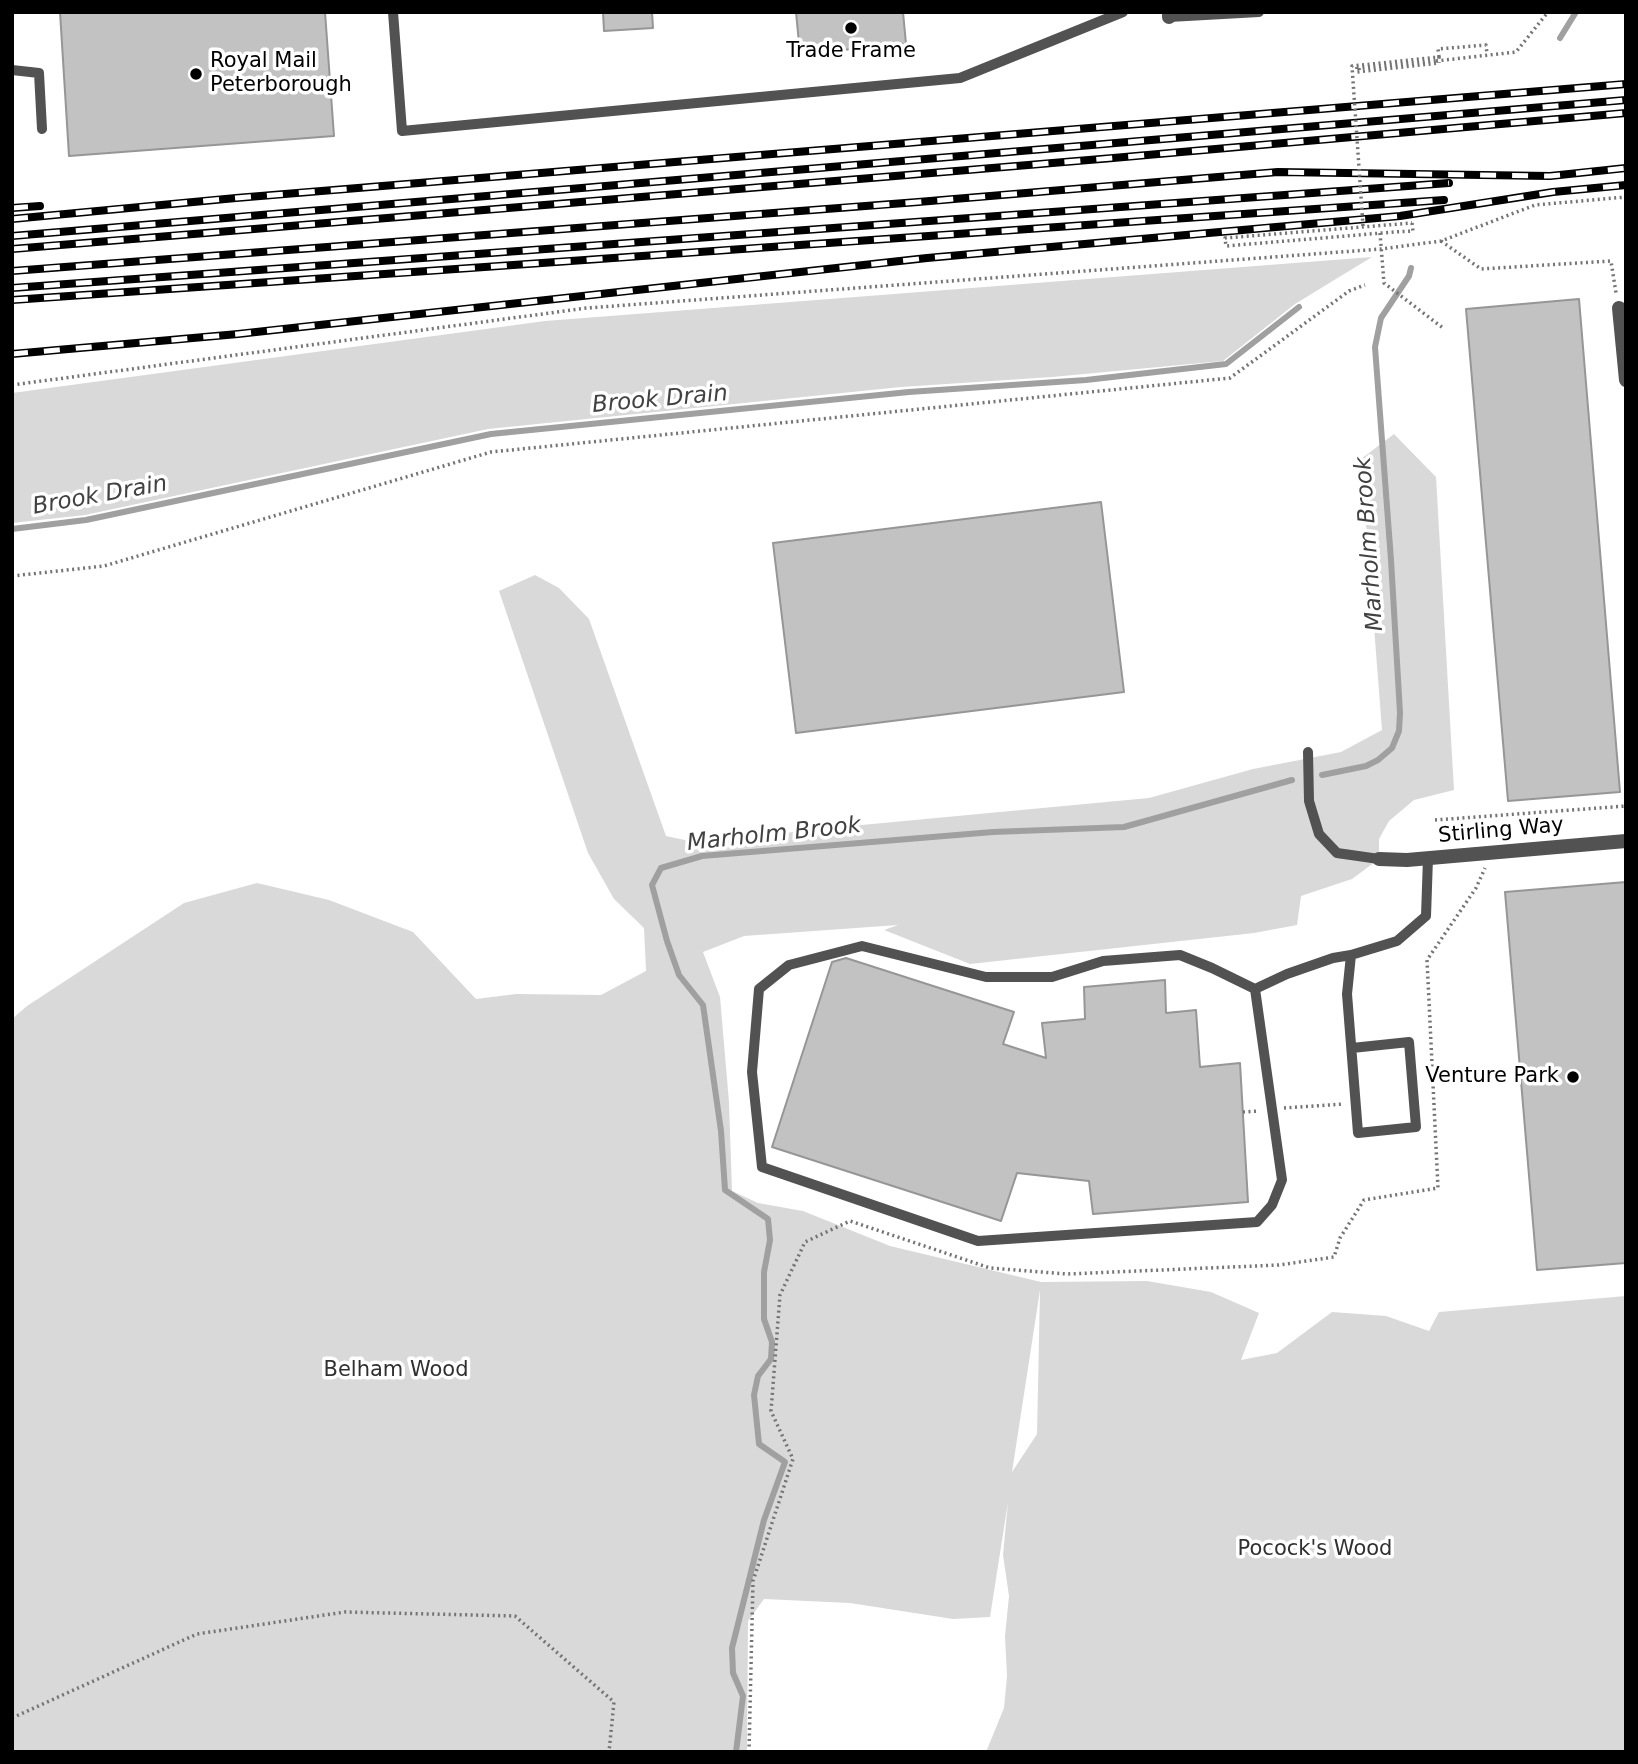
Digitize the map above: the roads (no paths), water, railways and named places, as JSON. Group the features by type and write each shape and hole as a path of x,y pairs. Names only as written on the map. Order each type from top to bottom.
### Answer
{"street":[{"path":"1619,308 1626,380"},
{"name":"Stirling Way","path":"1379,859 1428,859 1626,841"}],"lane":[{"path":"393,12 402,131 960,78 1123,12"},
{"path":"1169,15 1259,12"},
{"path":"12,71 39,73 42,129"},
{"path":"1308,752 1309,801 1319,834 1337,853 1379,859"},
{"path":"1255,989 1279,977 1333,958 1351,956 1397,941 1426,916 1428,859"},
{"path":"862,946 986,977 1052,976 1103,961 1181,955 1255,989 1282,1180 1272,1205 1257,1222 978,1241 762,1167 752,1072 759,989 789,965 862,946"},
{"path":"1351,956 1347,994 1358,1133 1416,1127 1409,1042 1352,1048"}],"waterway":[{"path":"1560,38 1576,12"},
{"name":"Marholm Brook","path":"1322,775 1366,766 1378,760 1392,748 1399,731 1391,560 1375,347 1381,318 1409,276 1411,268"},
{"name":"Brook Drain","path":"12,529 86,520 491,434 909,392 1086,380 1226,364 1299,307"},
{"name":"Marholm Brook","path":"736,1752 743,1696 733,1673 732,1648 764,1520 785,1462 759,1444 754,1395 758,1376 771,1359 772,1342 764,1319 764,1272 770,1240 768,1219 725,1190 721,1131 703,1005 679,975 667,941 652,885 661,868 702,856 993,832 1124,827 1292,780"}],"railway":[{"path":"12,219 236,198 1626,84"},
{"path":"12,236 1626,100"},
{"path":"12,249 1626,113"},
{"path":"12,271 1278,172 1550,176 1626,168"},
{"path":"12,288 1449,183"},
{"path":"12,354 238,334 927,258 1400,216 1553,192 1626,185"},
{"path":"12,300 1444,200"},
{"path":"12,208 40,206"}],"place":[{"name":"Trade Frame","path":"851,28"},
{"name":"Royal Mail Peterborough","path":"196,74"},
{"name":"Venture Park","path":"1573,1077"}],"park label":[{"name":"Belham Wood","path":"396,1371"},
{"name":"Pocock's Wood","path":"1315,1550"}]}
